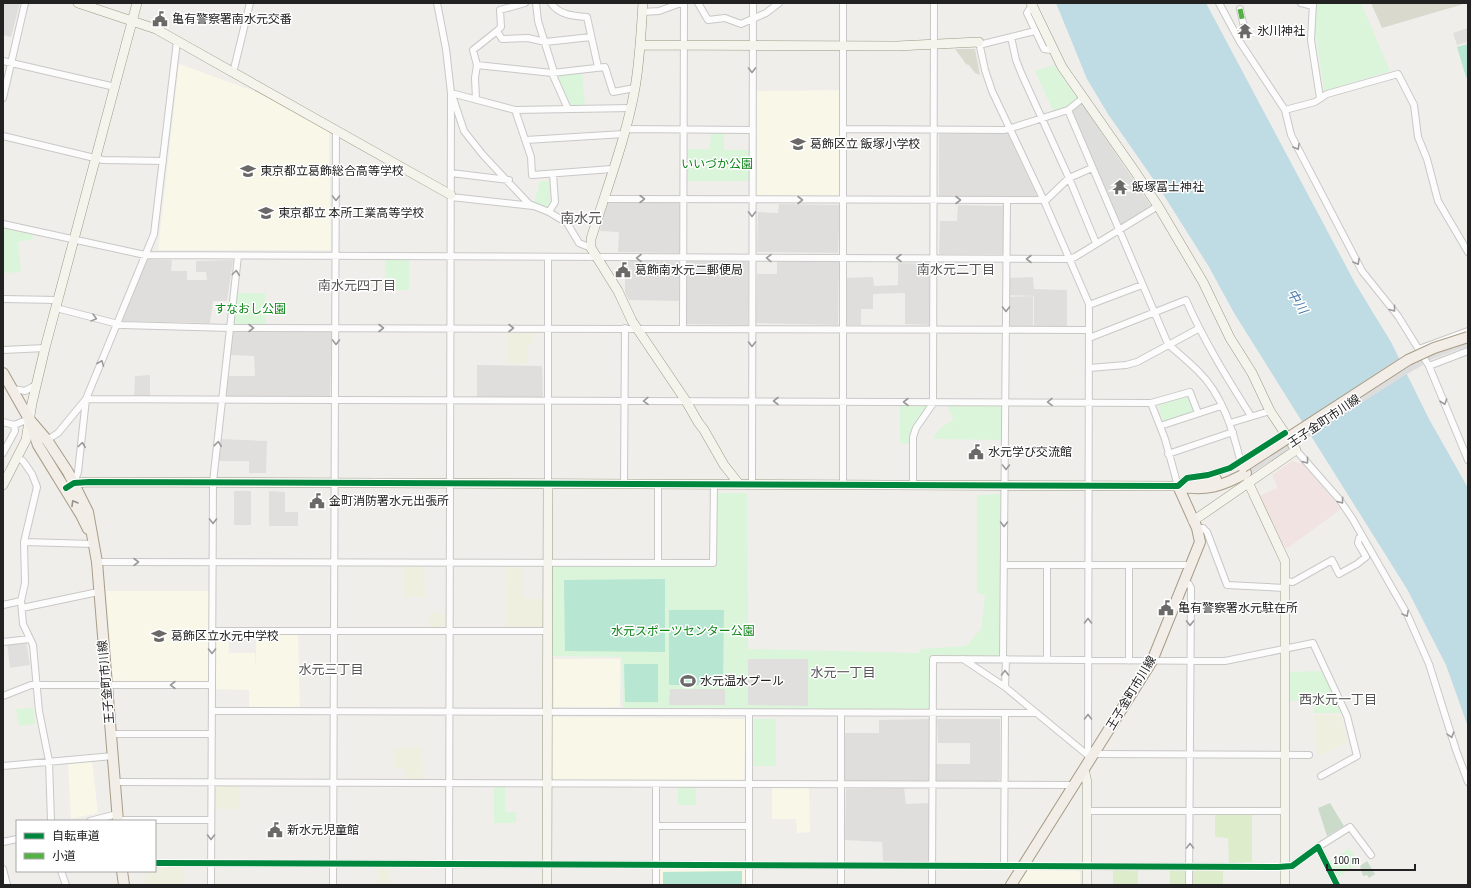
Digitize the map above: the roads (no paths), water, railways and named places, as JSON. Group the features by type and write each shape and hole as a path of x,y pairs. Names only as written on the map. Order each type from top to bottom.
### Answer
{"main road":[{"name":"王子金町市川線","path":"1245,471 1403,363 1434,348 1468,337"},
{"name":"王子金町市川線","path":"1178,486 1196,490 1227,482 1413,364 1436,353 1468,343"},
{"name":"王子金町市川線","path":"3,373 29,419 38,444 70,486"},
{"name":"王子金町市川線","path":"29,419 47,440 70,486 93,544 97,562 98,592 118,818"},
{"name":"王子金町市川線","path":"1011,885 1152,661 1187,583 1191,565 1200,542 1195,524 1178,486"},
{"path":"122,872 124,885"}],"street":[{"path":"3,98 25,3"},
{"path":"78,3 156,29 451,196 536,207"},
{"path":"3,485 26,440 36,385 45,348 137,3"},
{"path":"233,73 250,3"},
{"path":"437,3 446,49 451,93 450,885"},
{"path":"476,99 476,65 473,50 501,27 500,10 525,3"},
{"path":"536,3 538,21 553,72 568,109"},
{"path":"552,3 556,9 571,16 587,17 598,67"},
{"path":"591,248 591,240 624,132 635,88 641,45 642,7 659,11 682,3 684,129 683,328"},
{"path":"698,3 708,20 725,18 741,24 766,13 779,3"},
{"path":"752,484 753,3"},
{"path":"843,3 843,484"},
{"path":"913,484 913,437 916,428 934,402 934,3"},
{"path":"1219,3 1240,42 1285,110 1291,136 1359,266 1368,280 1398,316 1429,366 1468,460"},
{"path":"1301,3 1313,4 1310,40 1320,98"},
{"path":"1031,4 1027,13 1035,31 1044,49 1052,50"},
{"path":"1031,4 1052,50 1083,98 1158,206 1203,282 1230,338 1252,373 1270,411 1296,450 1339,499 1352,518 1407,614 1420,642 1468,782"},
{"path":"1240,9 1244,27"},
{"path":"497,31 502,39 528,38 545,42 591,37"},
{"path":"641,45 843,46 979,43 1035,31"},
{"path":"1011,37 1016,60 1070,178 1096,243"},
{"path":"70,486 78,472 86,399 154,234 177,41"},
{"path":"979,43 986,75 1009,129 1044,201 1068,259 1090,305 1088,660 1091,756"},
{"path":"3,61 115,87"},
{"path":"476,65 553,72 605,67 613,92 635,88"},
{"path":"1285,110 1315,102 1320,98 1398,74 1414,105 1418,137 1426,155 1438,201 1468,252"},
{"path":"451,93 515,110 630,108"},
{"path":"451,93 464,131 483,155 530,204 550,212 567,223 579,243 591,248 598,257 637,329 715,446 724,465 739,484"},
{"path":"843,129 1009,129 1068,110 1083,98"},
{"path":"515,110 531,157 532,175 612,169"},
{"path":"1068,110 1168,344 1199,372 1230,422 1245,471 1282,554 1285,584 1286,648 1285,885"},
{"path":"526,140 684,129 752,130"},
{"path":"333,885 336,131"},
{"path":"3,136 103,160 163,161"},
{"path":"603,199 1044,201 1070,178 1092,168"},
{"path":"451,173 508,180"},
{"path":"550,212 555,202 553,174"},
{"path":"1005,687 1004,485 1006,478 1007,200"},
{"path":"3,224 145,255 1068,259 1158,206"},
{"path":"211,885 213,482 238,256"},
{"path":"547,885 548,257"},
{"path":"1090,305 1142,285"},
{"path":"3,299 57,304 117,324 230,328 1089,330"},
{"path":"1090,338 1186,300 1198,329 1216,361 1251,416"},
{"path":"624,484 625,328"},
{"path":"1089,368 1129,365 1198,329"},
{"path":"1419,349 1468,331"},
{"path":"3,350 45,348"},
{"path":"1429,366 1468,351"},
{"path":"13,389 27,391 36,385"},
{"path":"86,399 1151,403 1190,392 1198,413"},
{"path":"47,440 58,433 86,399"},
{"path":"70,486 213,482 1178,486 1160,426 1151,403"},
{"path":"1160,426 1221,406"},
{"path":"1230,422 1270,411"},
{"path":"3,422 14,425 29,419"},
{"path":"3,454 15,431 14,425"},
{"path":"1168,454 1233,432"},
{"path":"1284,433 1245,471 1195,524 1208,532 1227,585 1285,584 1293,582 1332,560 1339,574 1366,557 1358,543 1359,538 1362,537"},
{"path":"1245,471 1296,450"},
{"path":"17,458 23,461 32,474 37,487 24,542 25,583 22,608 23,624 33,645 39,711 49,761 51,820"},
{"path":"658,484 658,563"},
{"path":"97,562 713,563 714,484"},
{"path":"24,542 93,544"},
{"path":"1004,565 1191,565"},
{"path":"1047,565 1047,659"},
{"path":"1129,661 1130,565"},
{"path":"1187,583 1190,660 1190,885"},
{"path":"22,608 98,592"},
{"path":"3,605 22,601"},
{"path":"213,631 548,631"},
{"path":"3,642 30,639"},
{"path":"932,885 933,659 1224,661 1313,643 1347,716 1357,756 1321,776"},
{"path":"963,659 1005,687 1036,714 1091,756 1309,755"},
{"path":"3,696 31,685 212,685"},
{"path":"212,712 1036,714"},
{"path":"749,713 749,885"},
{"path":"841,713 841,885"},
{"path":"1004,866 1005,714"},
{"path":"111,734 212,734"},
{"path":"3,766 113,756"},
{"path":"1084,769 1087,778 1088,811 1087,885"},
{"path":"115,782 1073,785"},
{"path":"656,784 656,885"},
{"path":"1088,811 1286,811"},
{"path":"99,820 118,818 211,820"},
{"path":"657,826 749,826"},
{"path":"156,863 1285,867 1292,866 1318,847 1350,827 1371,855"},
{"path":"3,842 16,839"},
{"path":"1318,847 1337,885"},
{"path":"3,869 7,885"},
{"path":"61,872 66,885"}],"water":[{"name":"中川","path":"1056,3 1206,3 1355,283 1391,342 1429,419 1468,488 1468,727 1446,665 1407,589 1234,313 1209,267 1158,186 1108,114 1087,79"}],"place":[{"name":"亀有警察署南水元交番","path":"160,19"},
{"name":"氷川神社","path":"1245,31"},
{"name":"葛飾区立 飯塚小学校","path":"798,144"},
{"name":"東京都立葛飾総合高等学校","path":"248,171"},
{"name":"飯塚冨士神社","path":"1120,187"},
{"name":"東京都立 本所工業高等学校","path":"266,213"},
{"name":"葛飾南水元二郵便局","path":"623,270"},
{"name":"水元学び交流館","path":"976,452"},
{"name":"金町消防署水元出張所","path":"317,501"},
{"name":"亀有警察署水元駐在所","path":"1166,608"},
{"name":"葛飾区立水元中学校","path":"159,636"},
{"name":"水元温水プール","path":"688,681"},
{"name":"新水元児童館","path":"275,830"}],"district":[{"name":"南水元","path":"581,218"},
{"name":"南水元二丁目","path":"956,269"},
{"name":"南水元四丁目","path":"357,285"},
{"name":"水元三丁目","path":"331,669"},
{"name":"水元一丁目","path":"843,672"},
{"name":"西水元一丁目","path":"1338,699"}],"park label":[{"name":"いいづか公園","path":"717,164"},
{"name":"すなおし公園","path":"250,309"},
{"name":"水元スポーツセンター公園","path":"683,631"}]}
